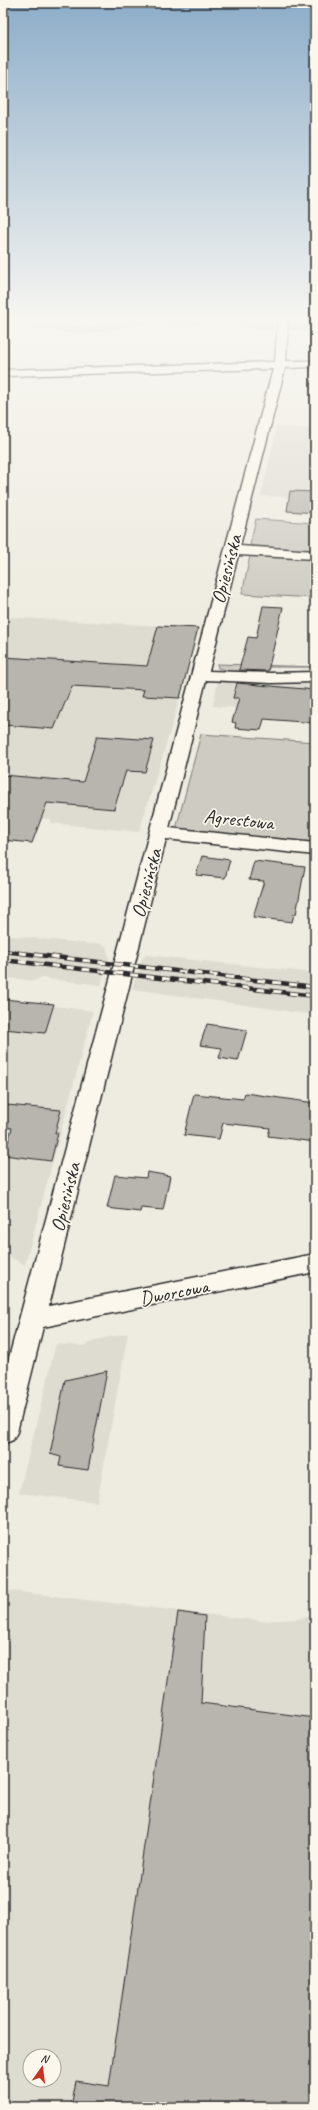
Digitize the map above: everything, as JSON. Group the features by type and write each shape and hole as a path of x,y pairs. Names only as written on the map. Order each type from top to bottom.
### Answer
{"street":[{"name":"Opiesińska","path":"3,1432 160,833 198,675 266,417"},
{"path":"231,550 315,555"},
{"path":"198,675 271,678 315,677"},
{"name":"Agrestowa","path":"160,833 315,849"},
{"name":"Dworcowa","path":"33,1319 315,1263"}],"shaded area":[{"path":"277,427 315,429 315,498 261,496"},
{"path":"256,519 315,523 315,551 254,547 250,544"},
{"path":"250,556 315,559 315,598 242,594"},
{"path":"3,617 198,628 172,725 139,832 51,823 51,819 3,815"},
{"path":"217,664 315,667 248,667 248,671 244,673 227,672 227,670 218,668"},
{"path":"218,680 315,685 315,714 213,706"},
{"path":"201,734 315,742 315,844 176,829"},
{"path":"3,935 91,944 98,943 106,946 109,958 101,985 41,978 33,981 3,977"},
{"path":"146,955 315,973 315,1015 132,989 141,961"},
{"path":"3,999 93,1011 25,1265 3,1253"},
{"path":"128,1333 97,1502 19,1493 56,1344 83,1346 100,1339"},
{"path":"3,1590 263,1621 298,1619 315,1613 315,2107 3,2107"}],"building":[{"path":"290,491 315,492 315,513 287,511"},
{"path":"263,606 283,607 268,671 239,670 248,637 256,638"},
{"path":"158,626 198,628 180,698 142,696 144,690 72,686 54,729 3,725 3,657 147,666"},
{"path":"237,683 315,690 315,723 264,719 261,730 235,728 236,723 232,722 239,698 233,698"},
{"path":"97,736 154,740 145,772 126,771 114,809 47,803 32,843 3,840 3,775 83,782"},
{"path":"202,856 230,860 225,878 196,875"},
{"path":"254,861 305,867 296,914 294,914 292,922 253,917 264,881 249,880"},
{"path":"3,999 54,1004 45,1033 3,1029"},
{"path":"207,1024 247,1030 238,1061 219,1058 222,1048 200,1045"},
{"path":"245,1093 315,1103 315,1142 268,1136 270,1128 223,1123 219,1139 184,1135 194,1094 243,1099"},
{"path":"7,1105 61,1110 55,1133 58,1133 51,1161 4,1155 12,1128 3,1127 3,1117"},
{"path":"147,1172 170,1176 163,1210 141,1208 140,1212 107,1208 115,1175 146,1178"},
{"path":"107,1371 88,1470 59,1466 61,1457 50,1454 65,1380"},
{"path":"178,1612 205,1616 201,1703 315,1718 315,2107 71,2107 76,2081 109,2086"}],"railway":[{"path":"3,951 315,987"},
{"path":"3,960 315,996"}]}
